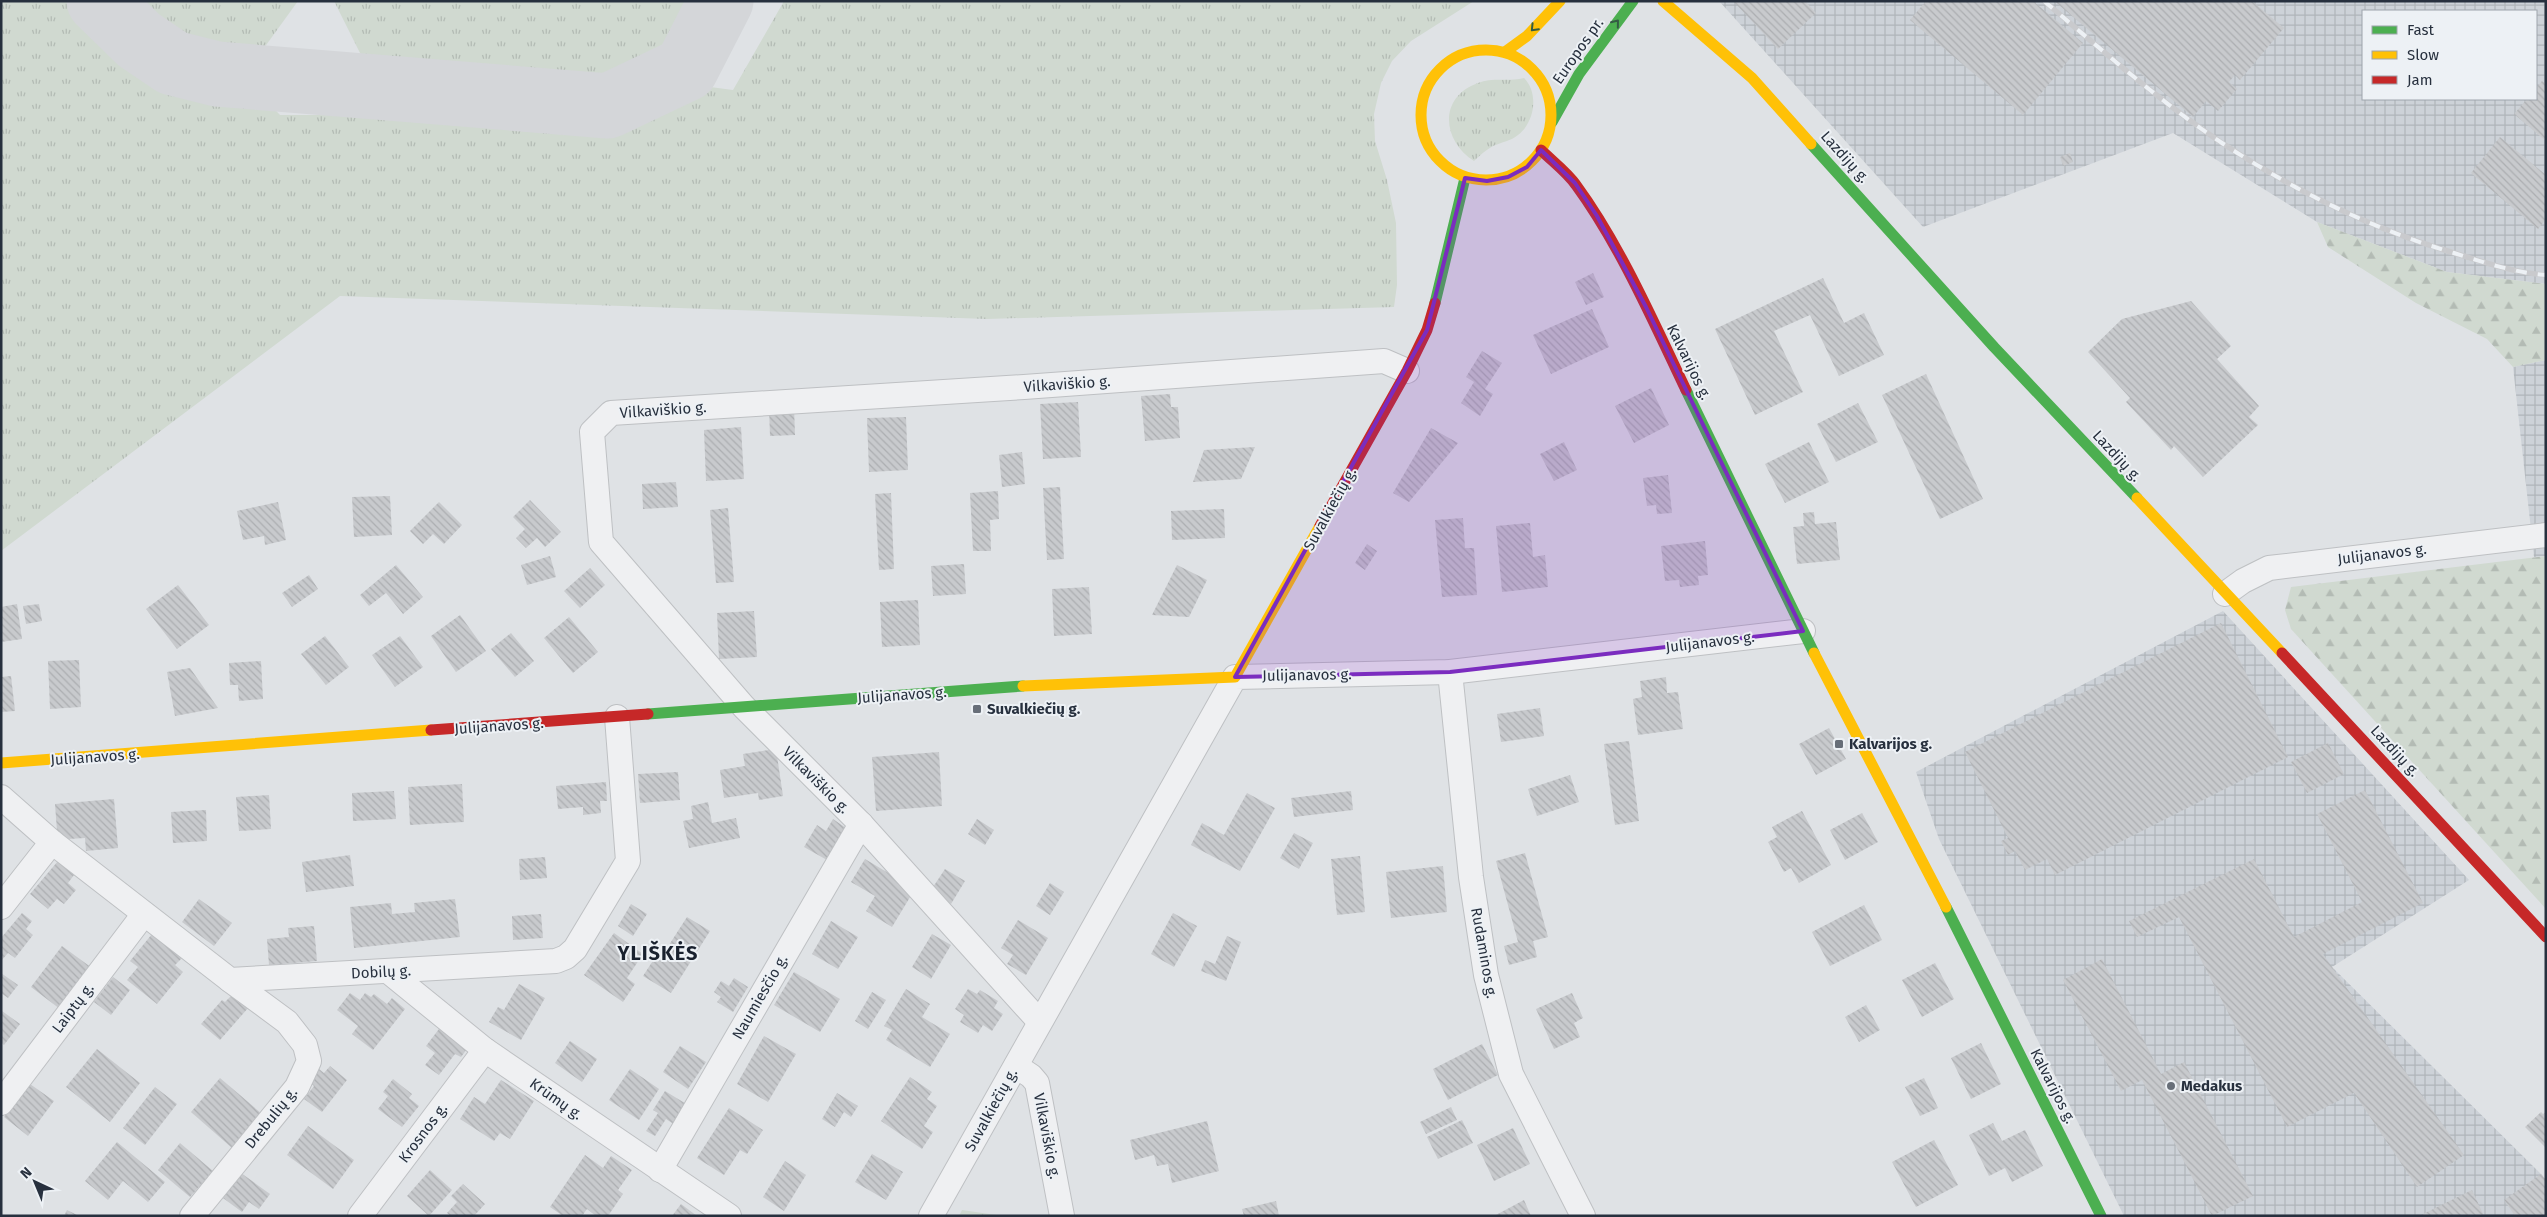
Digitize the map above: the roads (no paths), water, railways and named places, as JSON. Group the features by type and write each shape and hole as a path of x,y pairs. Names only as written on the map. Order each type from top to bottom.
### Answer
{"main road":[{"path":"1505,52 1527,36 1560,1"},
{"name":"Europos pr.","path":"1552,122 1550,99 1541,78 1525,62 1505,52 1480,49 1456,56 1436,72 1423,94 1420,118 1426,143 1440,163 1465,178 1487,181 1508,177 1527,167 1541,150 1548,137 1552,122 1567,89 1586,61 1633,1"},
{"name":"Lazdijų g.","path":"1663,1 1752,78 1994,347 2381,758 2546,938"},
{"name":"Kalvarijos g.","path":"1541,150 1575,183 1597,216 1646,307 1803,631 1928,871 2101,1216"},
{"name":"Suvalkiečių g.","path":"1235,677 1407,371 1427,330 1443,277 1465,178"},
{"name":"Julijanavos g.","path":"1,764 1045,684 1235,677"}],"street":[{"name":"Vilkaviškio g.","path":"1040,1021 861,824 744,707 601,542 592,432 611,413 1024,387 1384,361 1407,371"},
{"name":"Julijanavos g.","path":"2226,594 2243,581 2269,568 2546,535"},
{"name":"Julijanavos g.","path":"1235,677 1450,672 1803,631"},
{"name":"Rudaminos g.","path":"1450,672 1471,877 1486,975 1511,1074 1583,1216"},
{"name":"Suvalkiečių g.","path":"932,1216 1235,677"},
{"name":"Dobilų g.","path":"230,980 556,961 566,957 575,949 628,861 617,717"},
{"path":"1,797 52,842 230,980"},
{"name":"Naumiesčio g.","path":"660,1170 861,824"},
{"path":"1,907 52,842"},
{"name":"Laiptų g.","path":"1,1103 144,914"},
{"name":"Krūmų g.","path":"389,972 485,1050 729,1216"},
{"name":"Drebulių g.","path":"192,1216 297,1087 309,1062 305,1045 287,1022 230,980"},
{"name":"Krosnos g.","path":"360,1216 485,1050"},
{"name":"Vilkaviškio g.","path":"1016,1066 1031,1076 1037,1084 1062,1216"}],"railway":[{"path":"2044,1 2131,75 2176,110 2222,143 2277,177 2334,207 2423,243 2499,267 2546,275"}],"place":[{"name":"Suvalkiečių g.","path":"977,709"},
{"name":"Kalvarijos g.","path":"1839,744"},
{"name":"Medakus","path":"2171,1086"}],"district":[{"name":"YLIŠKĖS","path":"658,953"}]}
